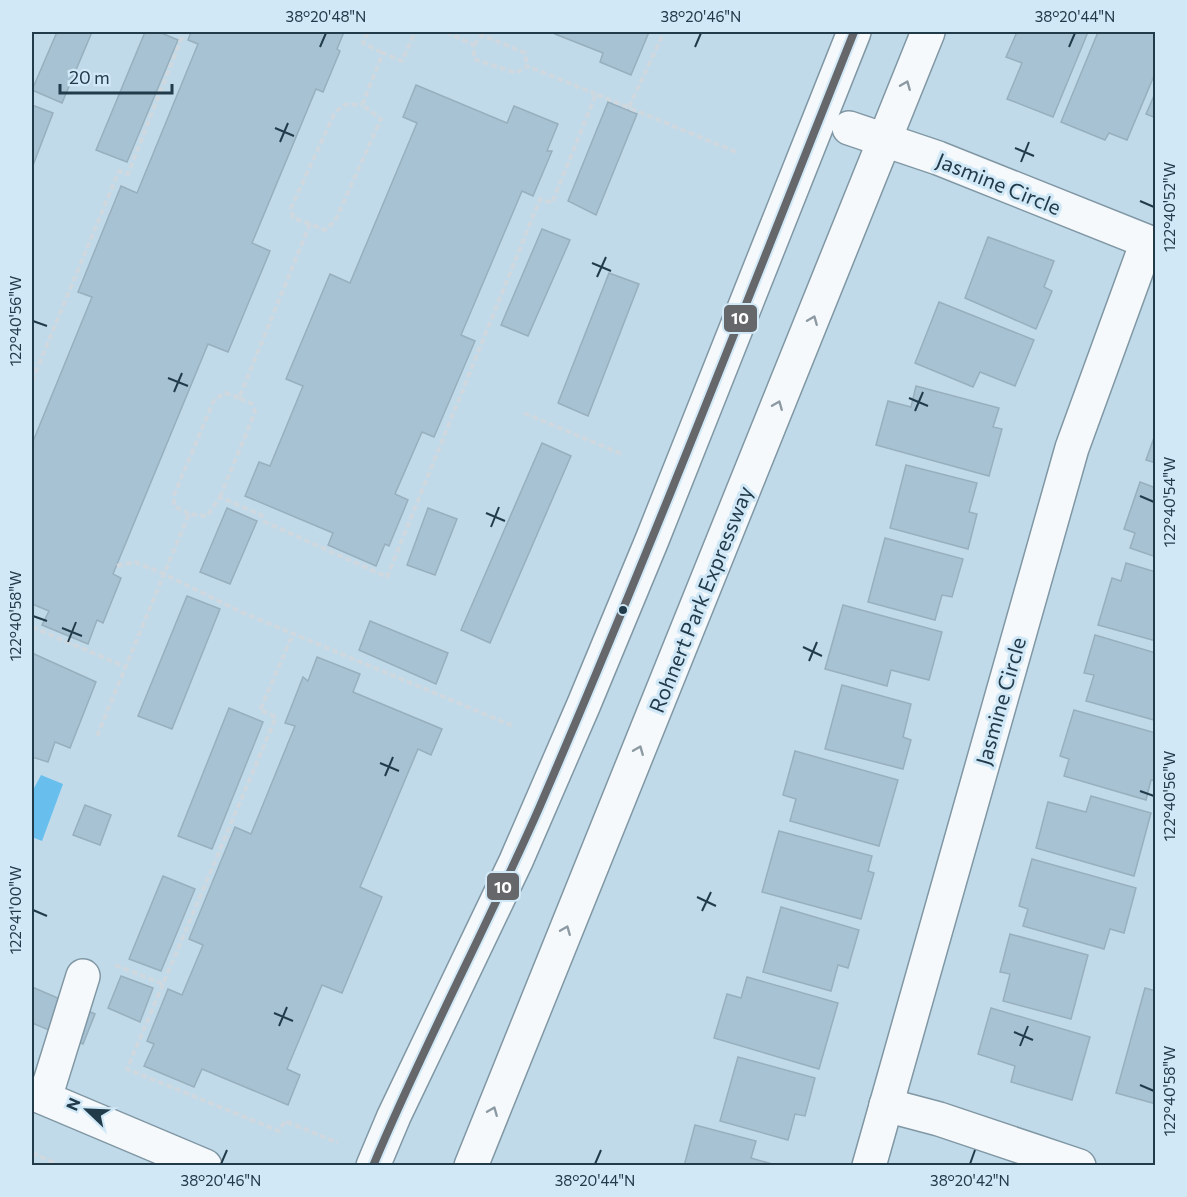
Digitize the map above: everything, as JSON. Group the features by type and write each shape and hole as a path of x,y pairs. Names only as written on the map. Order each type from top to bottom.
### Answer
{"main road":[{"path":"373,1166 394,1116 516,861 584,704 854,32"},
{"name":"Rohnert Park Expressway","path":"471,1166 928,32"},
{"name":"Jasmine Circle","path":"849,128 938,158 1151,244 1072,448 869,1166"},
{"path":"96,969 38,1095 205,1166"},
{"path":"886,1105 939,1119 1079,1166"}],"path":[{"path":"32,381 119,171 128,174 184,32"},
{"path":"368,32 363,43 402,61 415,32"},
{"path":"446,32 474,45"},
{"path":"629,107 664,32"},
{"path":"482,35 525,53 527,66 516,73 474,59 474,45 482,35"},
{"path":"362,105 383,53"},
{"path":"527,66 736,152"},
{"path":"220,497 261,515 266,522 387,577 540,199 552,203 596,94"},
{"path":"346,104 362,105 381,119 335,221 325,230 310,224 293,218 291,208 335,111 346,104"},
{"path":"239,398 310,224"},
{"path":"225,393 252,404 255,412 220,497 207,516 189,514 174,506 174,495 214,400 225,393"},
{"path":"524,413 624,455"},
{"path":"97,736 189,514"},
{"path":"117,566 135,562 293,634 513,726"},
{"path":"32,627 126,667"},
{"path":"293,634 260,710 276,717 127,1069 279,1131 285,1121 338,1143"},
{"path":"96,969 163,984"},
{"path":"32,1153 62,1166"}],"water":[{"path":"41,775 63,784 42,841 32,837 32,792"}],"building":[{"path":"57,32 92,32 62,103 32,90"},
{"path":"145,32 159,32 178,40 127,162 96,150"},
{"path":"191,32 344,32 337,49 340,51 323,92 316,89 252,243 270,251 228,352 208,344 113,574 121,578 103,623 97,620 88,644 42,625 49,611 32,604 32,444 92,297 78,292 121,186 137,193 198,44 188,40"},
{"path":"556,32 649,32 631,75 600,62 603,53 555,34"},
{"path":"1017,32 1088,32 1053,117 1007,99 1022,63 1006,57"},
{"path":"1098,32 1156,32 1156,71 1127,140 1109,133 1105,140 1061,122"},
{"path":"416,85 507,123 514,106 558,124 547,151 552,151 533,196 522,191 461,335 475,341 434,437 422,432 395,494 408,500 389,546 385,544 376,566 328,545 333,533 245,496 259,462 270,466 303,386 286,379 330,274 350,283 417,123 403,117"},
{"path":"1156,91 1156,118 1146,114"},
{"path":"608,102 637,114 596,215 568,201"},
{"path":"32,105 53,113 32,168"},
{"path":"542,229 570,240 528,336 501,325"},
{"path":"988,237 1054,261 1044,287 1052,291 1036,329 965,298"},
{"path":"609,273 639,284 588,416 558,403"},
{"path":"939,302 1034,340 1015,386 980,372 973,387 915,363"},
{"path":"916,386 999,408 993,427 1002,429 989,476 876,445 888,401 911,407"},
{"path":"1156,432 1156,463 1146,460"},
{"path":"542,443 571,456 490,643 461,630"},
{"path":"906,465 977,483 969,512 977,514 968,549 890,528"},
{"path":"1140,482 1156,488 1156,557 1130,548 1135,533 1124,529"},
{"path":"227,508 257,521 230,584 200,572"},
{"path":"428,508 457,519 435,575 407,565"},
{"path":"885,538 963,559 952,597 942,595 935,620 868,602"},
{"path":"1126,563 1156,572 1156,641 1098,625 1112,578 1121,581"},
{"path":"187,596 220,609 172,729 138,716"},
{"path":"843,605 942,632 929,680 891,670 887,686 825,669"},
{"path":"370,621 448,653 436,684 359,650"},
{"path":"1095,635 1156,653 1156,714 1154,720 1086,701 1094,675 1084,673"},
{"path":"32,653 96,682 70,748 55,742 48,762 32,757"},
{"path":"317,657 360,674 353,692 442,729 431,755 418,749 360,887 382,897 342,993 322,985 287,1069 300,1075 288,1105 202,1069 194,1087 144,1066 154,1044 147,1041 168,989 182,995 203,945 189,939 235,827 251,834 295,726 285,723 303,677 308,681"},
{"path":"842,685 911,704 903,737 911,740 903,769 825,749"},
{"path":"229,708 263,722 212,849 178,836"},
{"path":"1074,710 1156,733 1156,781 1151,780 1146,800 1064,776 1069,759 1060,756"},
{"path":"795,751 898,780 879,846 790,821 796,799 783,795"},
{"path":"1091,796 1151,813 1134,876 1036,848 1048,802 1086,812"},
{"path":"85,805 111,815 100,845 73,835"},
{"path":"779,831 872,856 868,871 874,873 861,919 762,892"},
{"path":"1032,859 1136,888 1124,933 1110,929 1104,949 1023,926 1028,909 1019,906"},
{"path":"163,876 195,889 161,971 129,959"},
{"path":"781,907 859,930 848,968 838,965 831,991 763,972"},
{"path":"1010,934 1088,955 1071,1019 1003,1001 1010,974 1000,972"},
{"path":"121,976 153,988 140,1022 108,1008"},
{"path":"747,977 838,1003 819,1069 714,1038 727,994 741,998"},
{"path":"32,987 95,1014 83,1044 32,1023"},
{"path":"1145,988 1156,991 1156,1104 1116,1093"},
{"path":"991,1008 1090,1037 1072,1100 1011,1082 1015,1066 978,1054"},
{"path":"738,1057 815,1078 805,1116 795,1114 788,1140 720,1121"},
{"path":"695,1125 756,1141 751,1158 779,1166 684,1166"}],"transit line":[{"name":"10","path":"373,1166 413,1075 520,851 581,710 700,421 854,32"}]}
